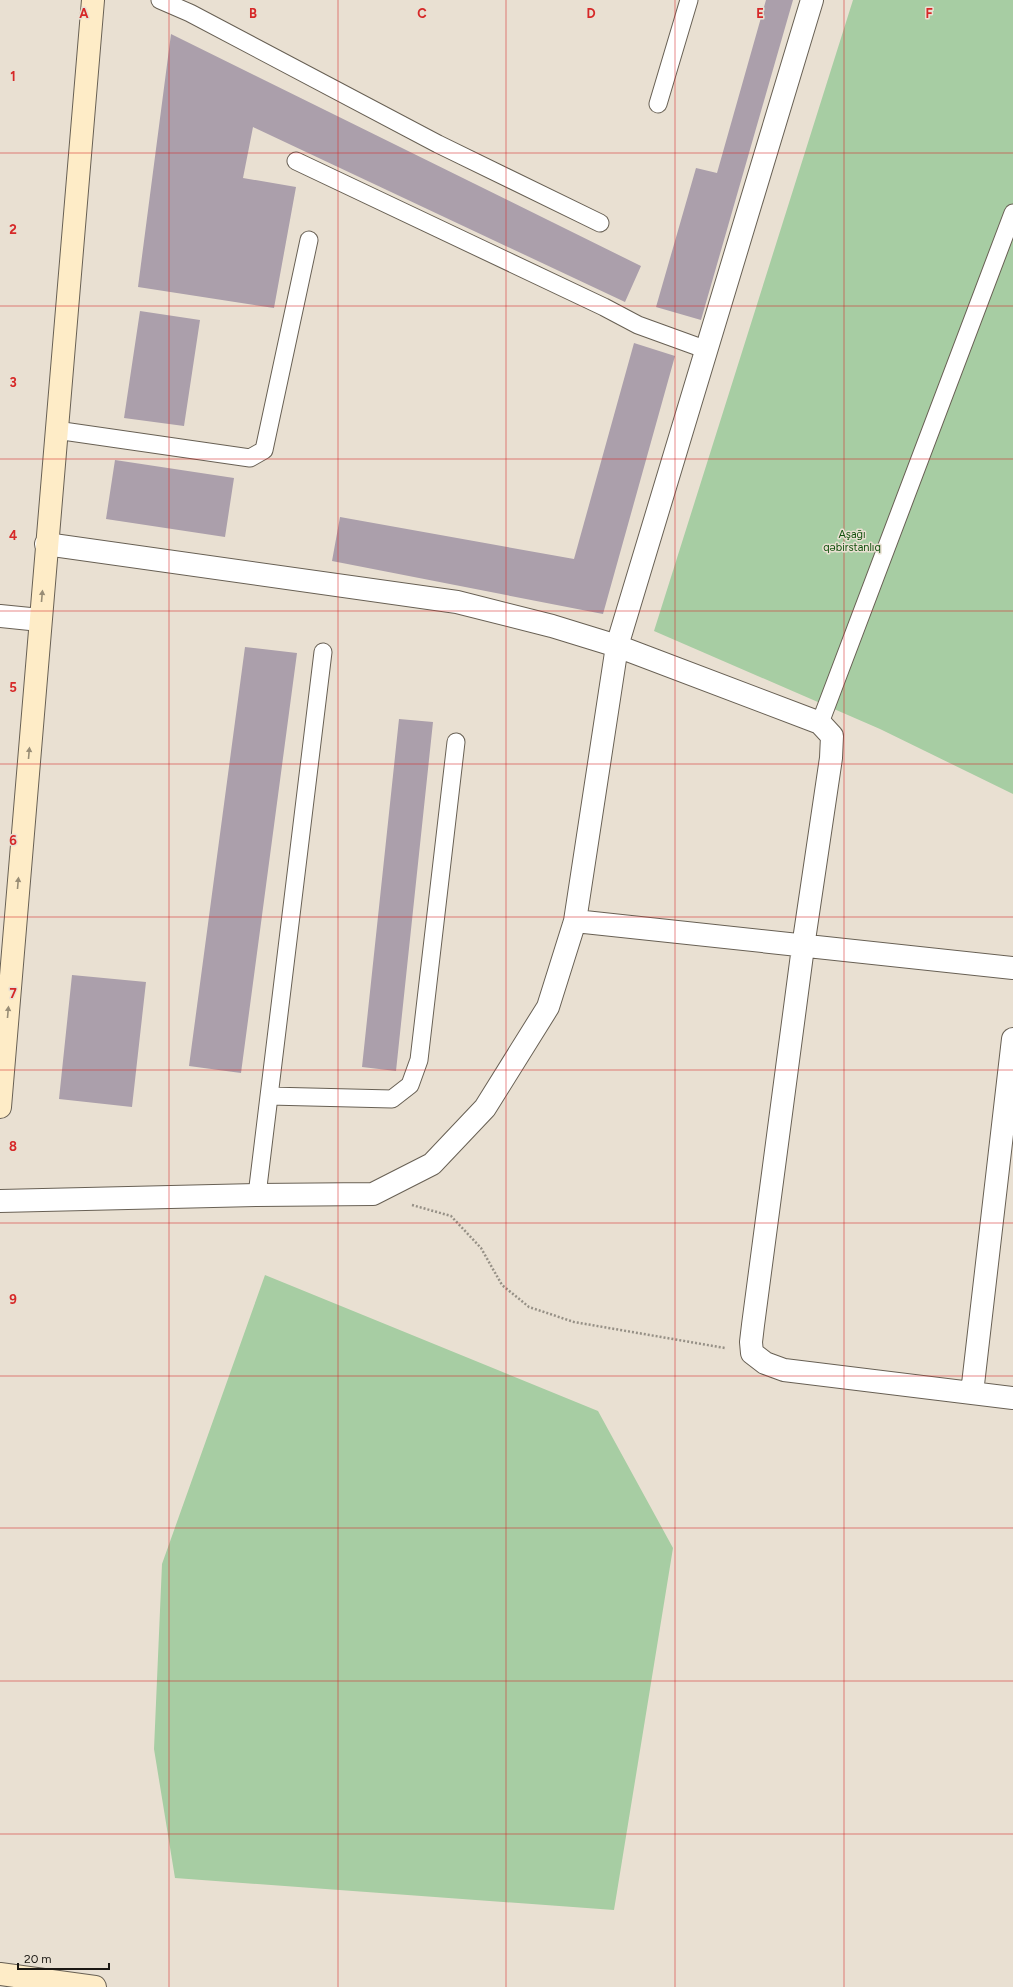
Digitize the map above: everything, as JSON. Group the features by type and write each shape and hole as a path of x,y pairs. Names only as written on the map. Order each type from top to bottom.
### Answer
{"street":[{"path":"0,1107 2,1057 93,0"},
{"path":"0,1201 257,1194 373,1194 432,1164 485,1108 548,1007 575,921 617,646 812,0"},
{"path":"46,544 457,602 552,626 617,646 820,723 832,736 831,758 803,947 752,1331 752,1353 765,1364 784,1370 1013,1398"},
{"path":"0,616 40,620"},
{"path":"575,921 803,947 1013,968"},
{"path":"972,1393 1013,1039"},
{"path":"0,1974 95,1987"}],"lane":[{"path":"160,0 190,13 438,144 600,223"},
{"path":"658,104 689,0"},
{"path":"296,161 604,307 638,325 707,350"},
{"path":"820,723 1013,213"},
{"path":"56,430 250,458 264,450 309,240"},
{"path":"257,1194 323,652"},
{"path":"269,1096 392,1099 410,1085 418,1060 456,742"}],"path":[{"path":"373,1194 451,1216 481,1248 502,1285 529,1307 574,1322 752,1353"}],"green space":[{"name":"Aşağı qəbirstanlıq","path":"853,0 1013,0 1013,794 880,729 654,631"},
{"path":"265,1275 598,1411 673,1548 614,1910 175,1878 154,1749 162,1564"}],"building":[{"path":"766,0 793,0 701,320 656,307 696,168 717,173"},
{"path":"171,34 641,266 625,302 253,127 243,178 296,187 274,308 138,287"},
{"path":"140,311 200,320 184,426 124,418"},
{"path":"634,343 675,356 603,614 332,561 340,517 574,559"},
{"path":"115,460 234,478 225,537 106,519"},
{"path":"245,647 297,653 241,1073 189,1066"},
{"path":"399,719 433,722 396,1071 362,1067"},
{"path":"72,975 146,982 132,1107 59,1099"}]}
